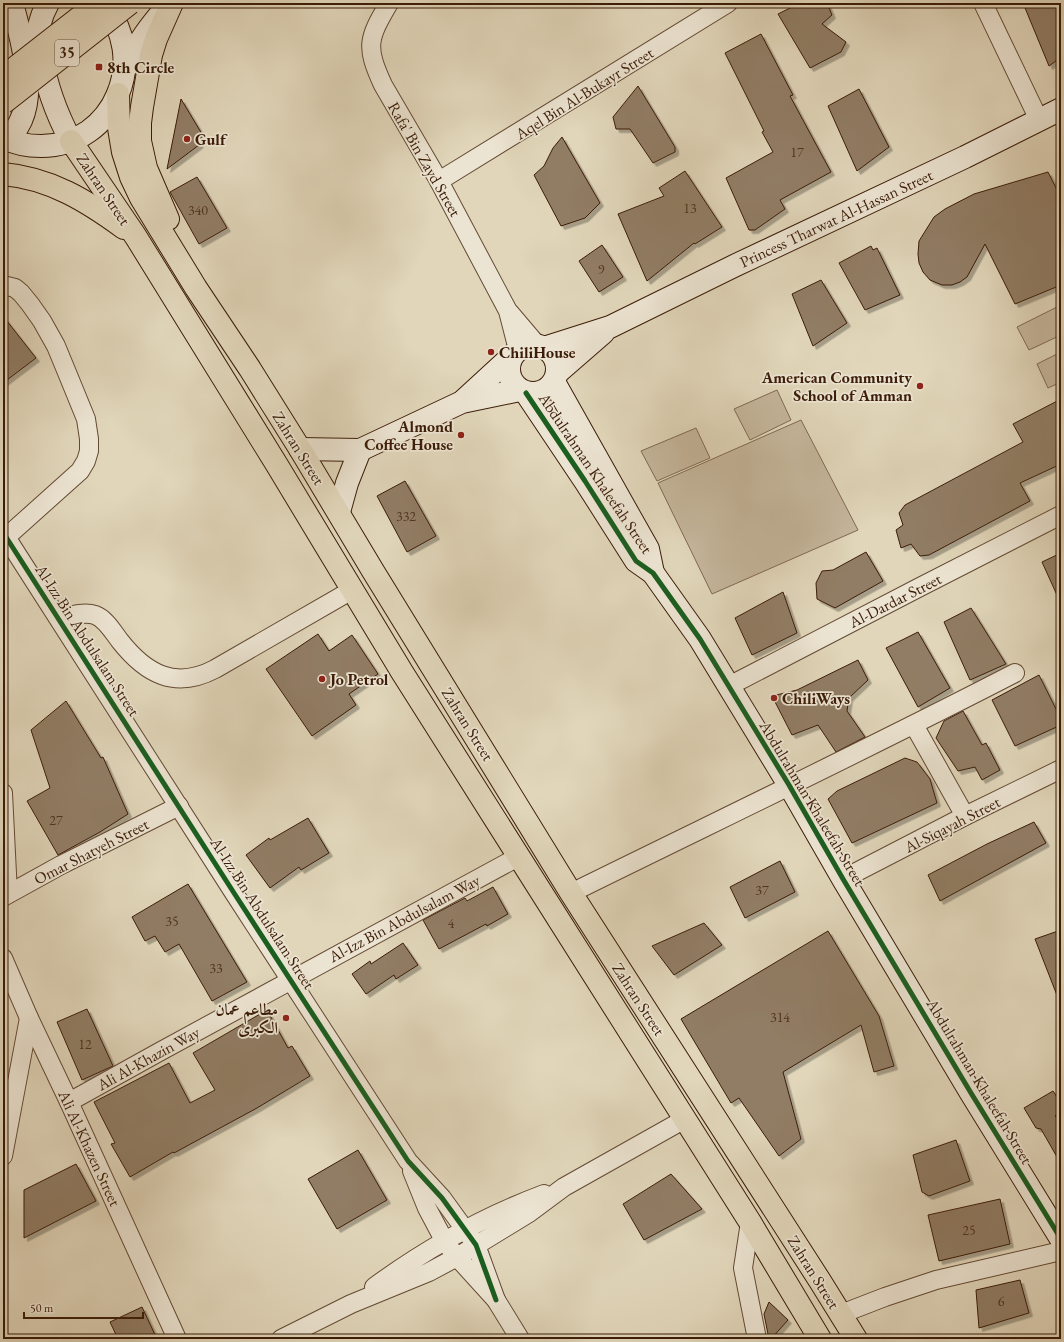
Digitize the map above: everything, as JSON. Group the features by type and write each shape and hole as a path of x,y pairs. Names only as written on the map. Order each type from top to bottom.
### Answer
{"main road":[{"name":"35","path":"3,77 98,3"},
{"name":"35","path":"3,103 130,3"},
{"path":"172,3 151,54 142,107 140,140 146,168 155,192 182,249 196,288"},
{"name":"Zahran Street","path":"118,94 119,128 123,152 131,177 141,198 196,288 250,370 339,512 377,577 571,893 856,1339"},
{"name":"Zahran Street","path":"71,141 136,237 230,388 402,672 750,1222 820,1339"},
{"path":"3,174 41,181 70,193 102,211 136,237"}],"street":[{"path":"4,139 16,129 22,118 28,88 26,70 12,3"},
{"path":"48,3 42,15 39,27 41,56 48,86 57,114 71,141"},
{"path":"102,3 114,19 120,31 124,50 125,69"},
{"path":"4,139 33,146 58,145 71,141 96,126 109,111 118,94 125,69 133,51 151,24 172,3"},
{"name":"Rafa' Bin Zayd Street","path":"389,3 379,11 372,36 370,48 376,71 439,181 528,350"},
{"name":"Aqel Bin Al-Bukayr Street","path":"439,181 728,3"},
{"path":"983,3 1039,120"},
{"name":"Princess Tharwat Al-Hassan Street","path":"462,402 489,378 528,350 610,327 734,266 966,157 1061,109"},
{"path":"3,285 15,288 21,293 42,321 52,340 86,418 89,445 86,461 80,471 5,539"},
{"name":"Princess Tharwat Al-Hassan Street","path":"555,377 610,327"},
{"path":"528,350 550,352 557,365 555,377 548,388 542,392 534,394 523,391 513,383 509,374 509,364 528,350"},
{"name":"Abdulrahman Khaleefah Street","path":"555,377 648,549 653,573"},
{"name":"Princess Tharwat Al-Hassan Street","path":"300,449 360,450 462,402 523,391"},
{"name":"Abdulrahman Khaleefah Street","path":"523,391 585,481 636,561 653,573 700,639 790,785 971,1093 1061,1239"},
{"path":"339,512 347,483 360,450"},
{"name":"Al-Dardar Street","path":"729,686 920,586 1061,515"},
{"name":"Al-Izz Bin Abdulsalam Street","path":"5,539 59,619 180,806 234,893 408,1161 442,1198 476,1245 496,1300"},
{"path":"59,619 83,613 94,615 105,622 124,646 144,666 153,672 174,679 195,678 215,669 352,590"},
{"path":"571,893 914,725 1015,673"},
{"path":"914,725 966,816"},
{"name":"Al-Siqayah Street","path":"844,879 1061,769"},
{"path":"3,793 6,896"},
{"name":"Omar Shatyeh Street","path":"6,896 61,865 180,806"},
{"name":"Al-Izz Bin Abdulsalam Way","path":"291,980 518,857"},
{"name":"Ali Al-Khazen Street","path":"3,958 28,1018 69,1102 177,1339"},
{"name":"Ali Al-Khazin Way","path":"69,1102 291,980"},
{"path":"3,1156 28,1018"},
{"path":"281,1339 351,1304 414,1278 457,1258 529,1213 564,1187 685,1119"},
{"name":"Al-Izz Bin Abdulsalam Street","path":"408,1161 427,1208 445,1242 457,1258 496,1300 520,1339"},
{"path":"351,1304 400,1270 466,1230 519,1204 564,1187"},
{"path":"750,1222 744,1268 757,1339"},
{"path":"841,1314 936,1280 1061,1251"}],"shaded area":[{"path":"1061,305 1061,335 1029,350 1017,327"},
{"path":"1061,352 1061,382 1048,388 1037,364"},
{"path":"777,390 791,420 750,440 734,409"},
{"path":"801,420 858,530 712,594 658,483"},
{"path":"696,428 710,458 657,481 641,451"}],"building":[{"path":"800,3 827,3 832,15 822,24 846,42 841,52 810,68 778,14"},
{"path":"1023,3 1061,3 1061,57 1049,66"},
{"path":"761,34 793,95 790,96 831,172 780,200 785,209 755,230 749,230 726,178 773,152 725,53"},
{"path":"638,86 675,147 675,152 653,163 630,129 616,129 613,117"},
{"path":"859,89 889,147 857,171 828,106"},
{"name":"Gulf","path":"181,99 202,134 199,145 167,169"},
{"path":"562,137 600,203 585,218 561,226 534,175 544,166 553,148"},
{"path":"685,171 722,227 695,244 694,243 647,281 618,214 664,196 659,188"},
{"path":"1048,172 1061,198 1061,285 1015,304 985,244 967,277 960,282 952,285 942,285 930,280 923,272 919,263 919,241 934,217 945,209 974,194"},
{"path":"197,177 227,228 199,244 170,192"},
{"path":"602,245 623,277 599,292 579,261"},
{"path":"871,246 873,250 877,248 900,295 865,310 839,263"},
{"path":"821,280 847,323 813,346 792,294"},
{"path":"3,316 36,358 3,383"},
{"path":"1061,399 1061,464 1020,483 1030,501 929,555 920,556 911,544 901,548 896,530 903,525 899,513 905,505 1023,442 1013,424"},
{"path":"405,481 436,536 407,552 377,496"},
{"path":"866,552 883,581 835,608 817,599 816,583 822,571 833,570"},
{"path":"1061,553 1061,604 1042,562"},
{"path":"783,592 797,633 752,655 735,618"},
{"path":"971,608 1006,664 970,680 944,622"},
{"path":"918,632 950,688 918,707 886,648"},
{"name":"Jo Petrol","path":"318,634 329,651 352,635 378,674 349,694 356,705 312,736 266,669"},
{"path":"858,660 868,680 849,698 847,711 865,737 836,752 818,725 792,735 772,696 797,690"},
{"path":"1039,675 1061,719 1061,725 1015,746 992,700"},
{"path":"66,701 101,758 103,757 128,814 100,832 58,855 27,801 50,788 31,730"},
{"path":"963,711 982,745 986,743 1000,770 982,780 975,767 958,771 936,738 944,721"},
{"path":"905,758 917,762 930,779 937,803 852,843 828,799 837,791"},
{"path":"308,818 329,853 301,870 299,867 270,888 246,855 269,838 270,840"},
{"path":"1034,822 1046,843 940,901 928,875 987,844"},
{"path":"780,861 795,892 745,918 730,887"},
{"path":"188,884 247,982 212,1001 179,944 165,952 155,936 145,941 132,917"},
{"path":"493,887 508,914 487,926 486,924 439,949 423,920 465,898 467,901"},
{"path":"704,923 722,945 674,975 652,946"},
{"path":"1061,930 1061,1003 1060,1003 1035,939"},
{"path":"828,931 879,1016 894,1066 874,1072 861,1025 783,1072 801,1139 779,1156 739,1098 731,1103 681,1019"},
{"path":"403,943 418,965 396,979 394,975 366,994 352,974 370,961 371,964"},
{"path":"87,1009 113,1066 82,1080 57,1022"},
{"path":"267,1010 288,1048 292,1046 310,1076 257,1108 174,1153 173,1152 130,1177 111,1144 115,1143 94,1102 169,1063 190,1103 215,1090 193,1053"},
{"path":"1053,1091 1061,1103 1061,1111 1055,1116 1061,1123 1061,1164 1041,1129 1036,1128 1024,1108"},
{"path":"956,1140 970,1181 929,1196 922,1192 913,1155"},
{"path":"358,1150 387,1200 337,1229 308,1179"},
{"path":"76,1164 96,1201 24,1238 24,1190"},
{"path":"671,1174 702,1209 644,1240 623,1204"},
{"path":"1000,1199 1010,1244 939,1261 928,1215"},
{"path":"1020,1280 1029,1313 979,1328 976,1290"},
{"path":"769,1302 788,1320 771,1339 769,1339 764,1314"},
{"path":"142,1307 157,1339 118,1339 110,1322"}],"cycle path":[{"path":"526,393 636,561 653,573 700,639 789,785 843,879 971,1093 1061,1239"},
{"path":"6,537 408,1161 442,1198 476,1245 496,1300"}],"place":[{"name":"8th Circle","path":"99,67"},
{"name":"Gulf","path":"187,139"},
{"name":"ChiliHouse","path":"491,352"},
{"name":"American Community School of Amman","path":"920,386"},
{"name":"Almond Coffee House","path":"461,435"},
{"name":"Jo Petrol","path":"322,679"},
{"name":"ChiliWays","path":"774,698"},
{"name":"مطاعم عمان الكبرى","path":"286,1018"}]}
